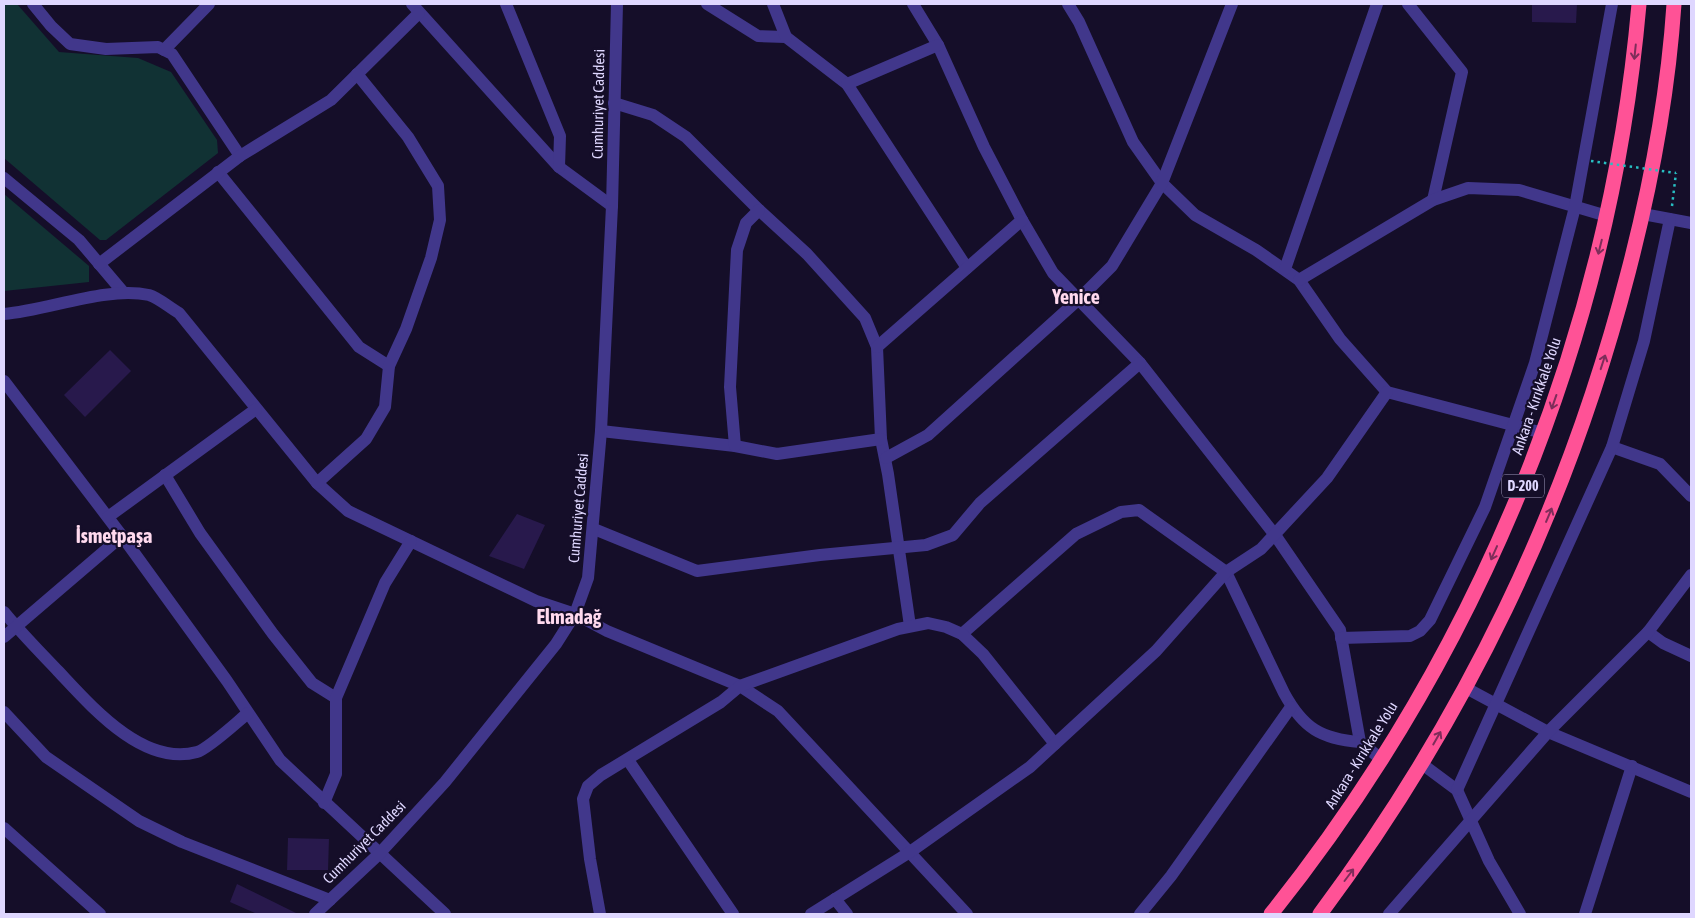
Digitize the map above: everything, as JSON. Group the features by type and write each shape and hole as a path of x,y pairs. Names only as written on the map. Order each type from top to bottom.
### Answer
{"highway":[{"name":"Ankara - Kırıkkale Yolu","path":"1271,914 1318,854 1382,759 1467,612 1513,511 1543,433 1579,327 1607,216 1626,111 1639,4"},
{"name":"D-200","path":"1320,914 1356,865 1422,764 1466,688 1502,619 1555,502 1612,334 1643,214 1662,115 1674,4"}],"street":[{"path":"33,4 51,26 70,44 106,49 158,47 172,54 240,156"},
{"path":"164,50 209,4"},
{"path":"506,4 560,136 559,167"},
{"name":"Cumhuriyet Caddesi","path":"315,914 379,854 445,782 556,644 575,614 588,578 594,529 601,432 612,206 617,4"},
{"path":"707,4 758,36 786,37"},
{"path":"773,4 786,37 847,84 967,268"},
{"path":"913,4 938,45 984,147 1022,220 1053,273 1140,363 1274,535 1340,630 1360,742"},
{"path":"1068,4 1079,22 1133,142 1162,183 1195,214 1285,269 1299,280 1340,339 1387,392 1543,433"},
{"path":"886,458 928,435 1079,299 1112,266 1162,183 1232,4"},
{"path":"1285,269 1377,4"},
{"path":"1408,4 1462,72 1433,200"},
{"path":"1341,638 1410,636 1420,631 1430,620 1485,507 1536,362 1576,207 1612,4"},
{"path":"99,264 240,156 331,100 416,8 559,167 612,206"},
{"path":"847,84 938,45"},
{"path":"317,483 366,439 385,406 389,366 406,329 431,258 440,220 438,186 408,137 357,74"},
{"path":"614,104 653,115 686,137 759,210 808,254 865,318 877,347 881,439 886,458 910,626"},
{"path":"218,172 359,347 389,366"},
{"path":"4,178 80,240 123,292"},
{"path":"1299,280 1433,200 1468,188 1519,190 1607,216"},
{"path":"735,446 730,387 737,250 746,223 759,210"},
{"path":"1457,790 1612,447 1644,341 1671,213"},
{"path":"1643,214 1671,213 1691,223"},
{"path":"877,347 1022,220"},
{"path":"4,314 25,312 123,292 151,296 179,313 317,483 348,511 536,601 575,614 607,632 740,686 778,711 967,914"},
{"path":"594,529 697,571 926,545 953,535 980,503 1140,363"},
{"path":"4,384 122,536 280,760 444,914"},
{"path":"811,914 910,852 1030,767 1156,651 1226,572 1261,550 1327,478 1387,392"},
{"path":"108,517 256,408"},
{"path":"601,432 735,446 777,454 881,439"},
{"path":"1612,447 1660,464 1691,496"},
{"path":"165,475 200,533 273,634 312,684 336,698"},
{"path":"962,634 1076,534 1121,512 1139,510 1226,572 1291,707 1309,726 1336,740 1360,742 1382,759"},
{"path":"4,638 122,536"},
{"path":"324,803 336,774 336,698 385,583 410,541"},
{"path":"1389,914 1548,732 1648,632 1691,576"},
{"path":"4,612 105,720 130,738 179,756 200,752 248,713"},
{"path":"600,914 590,858 583,799 588,786 601,776 721,702 740,686 910,626 928,623 946,626 962,634 983,654 1055,744"},
{"path":"1648,632 1663,643 1691,656"},
{"path":"1466,688 1548,732 1691,792"},
{"path":"1140,914 1171,876 1291,707"},
{"path":"4,712 46,757 139,821 182,842 330,900"},
{"path":"628,760 733,914"},
{"path":"1422,764 1457,790 1489,861 1520,914"},
{"path":"1585,914 1632,766"},
{"path":"4,828 100,914"},
{"path":"835,899 847,914"}],"path":[{"path":"1591,161 1676,173 1671,213"}],"green space":[{"path":"4,4 17,4 59,52 138,58 171,72 217,140 218,153 106,240 100,240 4,158"},
{"path":"4,194 89,266 89,282 4,291"}],"building":[{"path":"1532,4 1577,4 1576,23 1532,22"},
{"path":"110,350 131,371 85,417 64,395"},
{"path":"517,514 545,525 524,569 489,556"},
{"path":"288,838 329,839 328,870 287,870"},
{"path":"237,884 298,914 257,914 230,902"}],"district":[{"name":"Yenice","path":"1076,296"},
{"name":"İsmetpaşa","path":"114,535"},
{"name":"Elmadağ","path":"569,616"}]}
